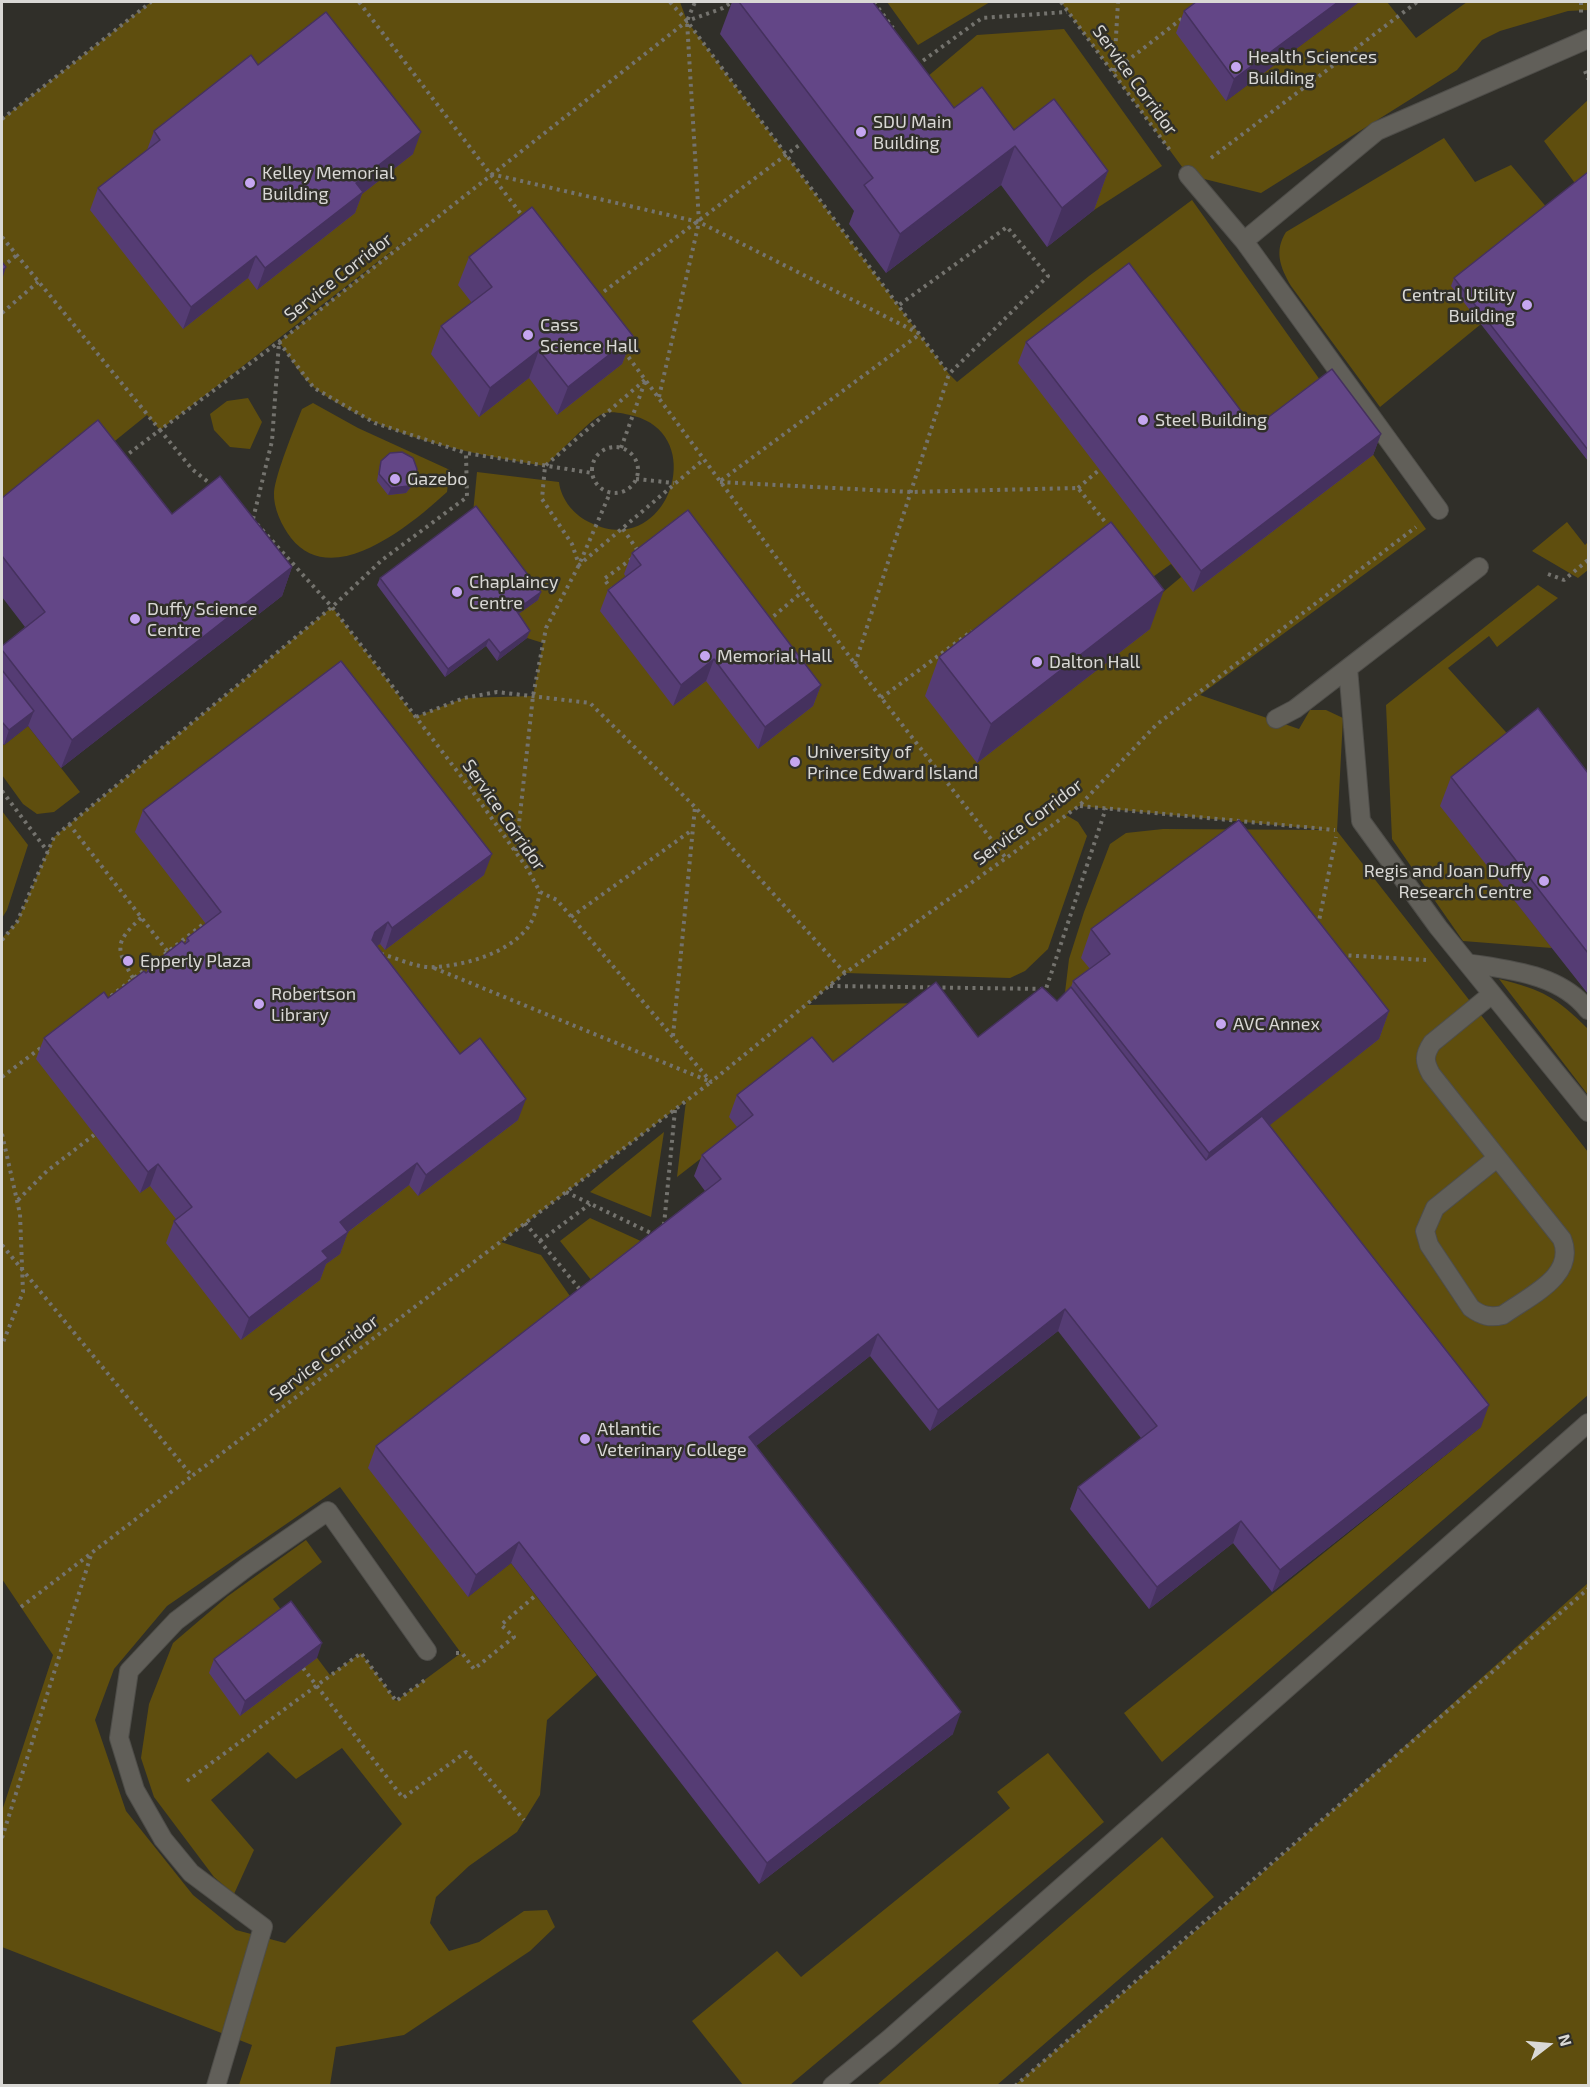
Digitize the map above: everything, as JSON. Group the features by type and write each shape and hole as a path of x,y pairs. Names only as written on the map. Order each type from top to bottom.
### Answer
{"street":[{"path":"1244,241 1377,131 1588,39"},
{"path":"1188,175 1244,241 1438,510"},
{"path":"1276,719 1295,709 1479,567"},
{"path":"1348,668 1361,821 1467,963 1588,1112"},
{"path":"1467,963 1533,975 1562,988 1588,1010"},
{"path":"1492,994 1432,1042 1426,1052 1424,1062 1431,1074 1562,1239 1567,1251 1565,1263 1559,1275 1503,1315 1494,1317 1481,1315 1471,1308 1429,1245 1425,1231 1435,1208 1497,1158"},
{"path":"832,2085 889,2039 1588,1423"},
{"path":"216,2085 263,1927 191,1873 163,1839 135,1790 119,1738 129,1671 176,1621 328,1511 427,1651"}],"path":[{"path":"2,119 151,2"},
{"path":"359,2 525,220"},
{"path":"669,2 687,21 949,374"},
{"path":"659,398 699,222 687,21 695,2"},
{"name":"Service Corridor","path":"115,465 279,342 687,21 723,8 732,2"},
{"path":"874,2 899,37"},
{"name":"Service Corridor","path":"1061,2 1114,71 1188,175"},
{"path":"1114,71 1118,2"},
{"path":"1188,175 1417,2"},
{"path":"909,71 982,18 1068,12"},
{"path":"1114,71 1186,15"},
{"path":"912,55 918,64"},
{"path":"597,297 802,143"},
{"path":"490,174 699,222 920,334"},
{"path":"855,664 949,374 1048,276 1008,227 899,305"},
{"path":"2,237 192,469 218,490"},
{"path":"2,267 17,255"},
{"path":"2,313 38,282"},
{"path":"719,482 920,334"},
{"path":"279,342 314,388 375,423 466,453 592,473"},
{"path":"253,519 272,441 279,342"},
{"path":"617,342 855,664 1005,857"},
{"path":"621,448 646,380"},
{"path":"579,565 572,544 542,499 545,466 646,380"},
{"path":"606,448 621,448 634,457 638,471 636,479 627,490 610,493 598,487 592,473 592,466 600,452 606,448"},
{"path":"2,940 17,922 54,837 332,607 382,560 467,497 466,453"},
{"path":"579,565 703,460"},
{"path":"719,482 910,492 1078,488 1099,470"},
{"path":"636,479 674,483"},
{"path":"1078,488 1117,537"},
{"path":"516,852 533,696 546,628 579,565 610,493"},
{"name":"Service Corridor","path":"21,1607 711,1082 845,973 1079,806 1156,725 1438,510"},
{"name":"Service Corridor","path":"244,512 253,519 332,607 516,852 540,892 557,900 711,1082"},
{"path":"618,599 604,579 640,553 623,529"},
{"path":"1101,536 1110,529"},
{"path":"1548,574 1564,580 1588,560"},
{"path":"764,625 802,592"},
{"path":"881,698 976,628"},
{"path":"416,717 475,696 497,692 590,703 695,807 845,973"},
{"path":"2,791 48,852"},
{"path":"1079,806 1337,831 1317,931"},
{"path":"673,1036 695,807"},
{"path":"830,986 1046,989 1106,808"},
{"path":"69,824 168,952"},
{"path":"571,917 693,830"},
{"path":"434,968 474,959 504,948 526,930 536,913 540,892"},
{"path":"133,978 120,956 121,943 129,929 141,918"},
{"path":"104,1001 206,922"},
{"path":"377,953 434,968 711,1082"},
{"path":"1336,954 1467,963"},
{"path":"2,1077 48,1042"},
{"path":"664,1227 675,1109"},
{"path":"2,1134 20,1214 23,1292 2,1345"},
{"path":"17,1201 47,1171 94,1135"},
{"path":"566,1192 663,1239"},
{"path":"540,1241 590,1204"},
{"path":"525,1223 587,1298"},
{"path":"2,1245 192,1476"},
{"path":"2,1838 92,1552"},
{"path":"1014,2085 1588,1589"},
{"path":"427,1651 462,1653 474,1669 514,1637 501,1625 536,1596"},
{"path":"187,1781 361,1653 396,1701 434,1674"},
{"path":"452,1660 462,1653"},
{"path":"303,1668 403,1798 466,1752 524,1820"}],"shaded area":[{"path":"151,2 680,2 687,21 957,382 1089,276 1192,200 1426,529 1200,695 1299,729 1310,710 1326,710 1343,718 1337,831 1588,1152 1588,1395 1162,1762 1124,1713 1481,1427 1100,982 1063,1009 1069,959 1084,912 1110,844 1126,833 1163,829 1327,830 1079,806 1066,815 1078,822 1087,836 1048,949 1025,971 1010,978 845,973 807,1005 928,1003 825,1084 730,1117 739,1129 677,1177 686,1101 501,1242 541,1255 577,1306 468,1597 511,1563 597,1675 547,1720 540,1795 517,1832 469,1866 436,1897 430,1923 449,1951 479,1942 524,1911 547,1910 555,1927 530,1951 404,2035 336,2047 330,2085 239,2085 252,2045 2,1947 2,1811 53,1655 2,1579 2,938 17,922 54,837 332,607 415,717 464,698 533,696 543,643 527,638 473,513 477,472 559,482 566,501 580,516 591,523 618,530 640,525 658,511 670,491 674,468 670,446 657,428 634,416 622,413 602,414 545,466 455,449 426,441 369,419 342,406 316,389 301,373 279,342 419,230 160,430 147,415 95,457 2,518 2,119","holes":["1171,564 1181,577 1162,593 1150,579","340,1487 461,1653 396,1701 361,1653 330,1675 273,1599 322,1562 306,1540 228,1596 173,1643 149,1704 141,1758 154,1797 214,1877 234,1894 254,1850 211,1800 268,1752 296,1779 342,1748 402,1824 285,1943 236,1930 193,1895 126,1811 95,1720 114,1669 167,1606"]},
{"path":"887,2 990,2 918,45"},
{"path":"1061,2 1218,2 1226,101 1359,2 1387,2 1416,38 1467,2 1588,2 1588,10 1568,11 1500,31 1482,40 1457,70 1261,193 1188,175"},
{"path":"1064,29 1162,166 1094,210 1040,139 902,98 977,35"},
{"path":"1588,100 1588,177 1577,186 1544,141"},
{"path":"1444,138 1475,182 1511,165 1548,209 1481,324 1380,407 1291,286 1281,266 1280,246 1286,232"},
{"path":"248,398 262,422 250,449 230,447 214,430 210,414 227,401"},
{"path":"313,403 358,428 450,470 447,492 414,520 372,547 350,555 328,558 308,553 291,538 284,528 277,510 274,492 302,409"},
{"path":"1567,522 1585,545 1588,542 1588,570 1578,578 1532,551"},
{"path":"1538,585 1558,598 1497,647 1489,636 1448,668 1514,741 1441,806 1552,948 1463,941 1392,839 1386,705"},
{"path":"28,726 80,792 54,812 37,814 23,804 2,775 2,743 4,745"},
{"path":"2,811 28,845 7,910 2,918"},
{"path":"1499,979 1548,996 1567,1009 1588,1029 1588,1095"},
{"path":"664,1132 651,1217 590,1192 596,1187"},
{"path":"590,1218 643,1242 592,1281 560,1241"},
{"path":"1588,1583 1588,2085 1015,2085 1234,1898"},
{"path":"1048,1753 1104,1822 790,2085 743,2085 692,2021 777,1951 801,1977 1010,1808 997,1792"},
{"path":"1162,1837 1214,1897 997,2085 877,2085"}],"building":[{"path":"739,2 873,2 954,108 982,87 1014,130 1054,99 1108,171 1062,208 1015,146 900,234 864,185 873,178"},
{"name":"Health Sciences Building","path":"1196,2 1338,2 1234,79 1184,11"},
{"name":"Kelley Memorial Building","path":"326,12 421,132 356,183 363,192 265,268 256,256 191,307 98,188 160,140 154,131 251,55 258,65"},
{"name":"Central Utility Building","path":"1588,172 1588,450 1454,278"},
{"name":"Cass Science Hall","path":"532,207 633,336 568,387 539,350 490,388 441,326 492,287 469,257"},
{"name":"Steel Building","path":"1129,263 1254,428 1332,369 1381,434 1201,571 1026,342"},
{"name":"Duffy Science Centre","path":"98,420 172,514 220,476 292,567 72,740 2,650 2,646 45,612 2,556 2,498"},
{"name":"Gazebo","path":"402,452 413,458 417,469 416,476 409,486 391,488 379,474 381,461 390,453"},
{"name":"Chaplaincy Centre","path":"476,506 541,592 516,610 530,631 500,653 489,639 448,669 380,578"},
{"name":"Memorial Hall","path":"688,510 821,685 765,727 714,659 681,685 608,590 641,565 632,553"},
{"name":"Dalton Hall","path":"1111,522 1164,590 991,724 939,657"},
{"name":"Robertson Library","path":"341,661 492,854 392,928 388,922 375,932 372,940 460,1054 480,1038 526,1099 426,1175 417,1163 340,1222 348,1232 322,1251 328,1258 249,1318 174,1221 192,1207 158,1164 148,1172 44,1038 104,992 108,998 144,971 146,973 150,970 148,968 182,941 185,944 189,941 187,938 221,912 143,810"},
{"path":"2,670 34,711 9,730 2,722"},
{"name":"Regis and Joan Duffy Research Centre","path":"1538,708 1588,773 1588,953 1451,777"},
{"name":"AVC Annex","path":"1239,820 1389,1011 1209,1153 1073,981 1110,954 1091,929"},
{"name":"Atlantic Veterinary College","path":"936,982 978,1037 1042,987 1057,1001 1071,987 1206,1160 1262,1116 1489,1405 1280,1570 1241,1521 1157,1587 1078,1487 1157,1426 1065,1309 938,1410 878,1334 749,1437 961,1712 767,1863 519,1542 476,1575 376,1446 721,1179 702,1155 753,1115 737,1095 812,1037 833,1062"},
{"path":"291,1601 322,1643 245,1701 214,1659"}],"place":[{"name":"Health Sciences Building","path":"1236,67"},
{"name":"SDU Main Building","path":"861,132"},
{"name":"Kelley Memorial Building","path":"250,183"},
{"name":"Central Utility Building","path":"1527,305"},
{"name":"Cass Science Hall","path":"528,335"},
{"name":"Steel Building","path":"1143,420"},
{"name":"Gazebo","path":"395,479"},
{"name":"Chaplaincy Centre","path":"457,592"},
{"name":"Duffy Science Centre","path":"135,619"},
{"name":"Memorial Hall","path":"705,656"},
{"name":"Dalton Hall","path":"1037,662"},
{"name":"University of Prince Edward Island","path":"795,762"},
{"name":"Regis and Joan Duffy Research Centre","path":"1544,881"},
{"name":"Epperly Plaza","path":"128,961"},
{"name":"Robertson Library","path":"259,1004"},
{"name":"AVC Annex","path":"1221,1024"},
{"name":"Atlantic Veterinary College","path":"585,1439"}]}
